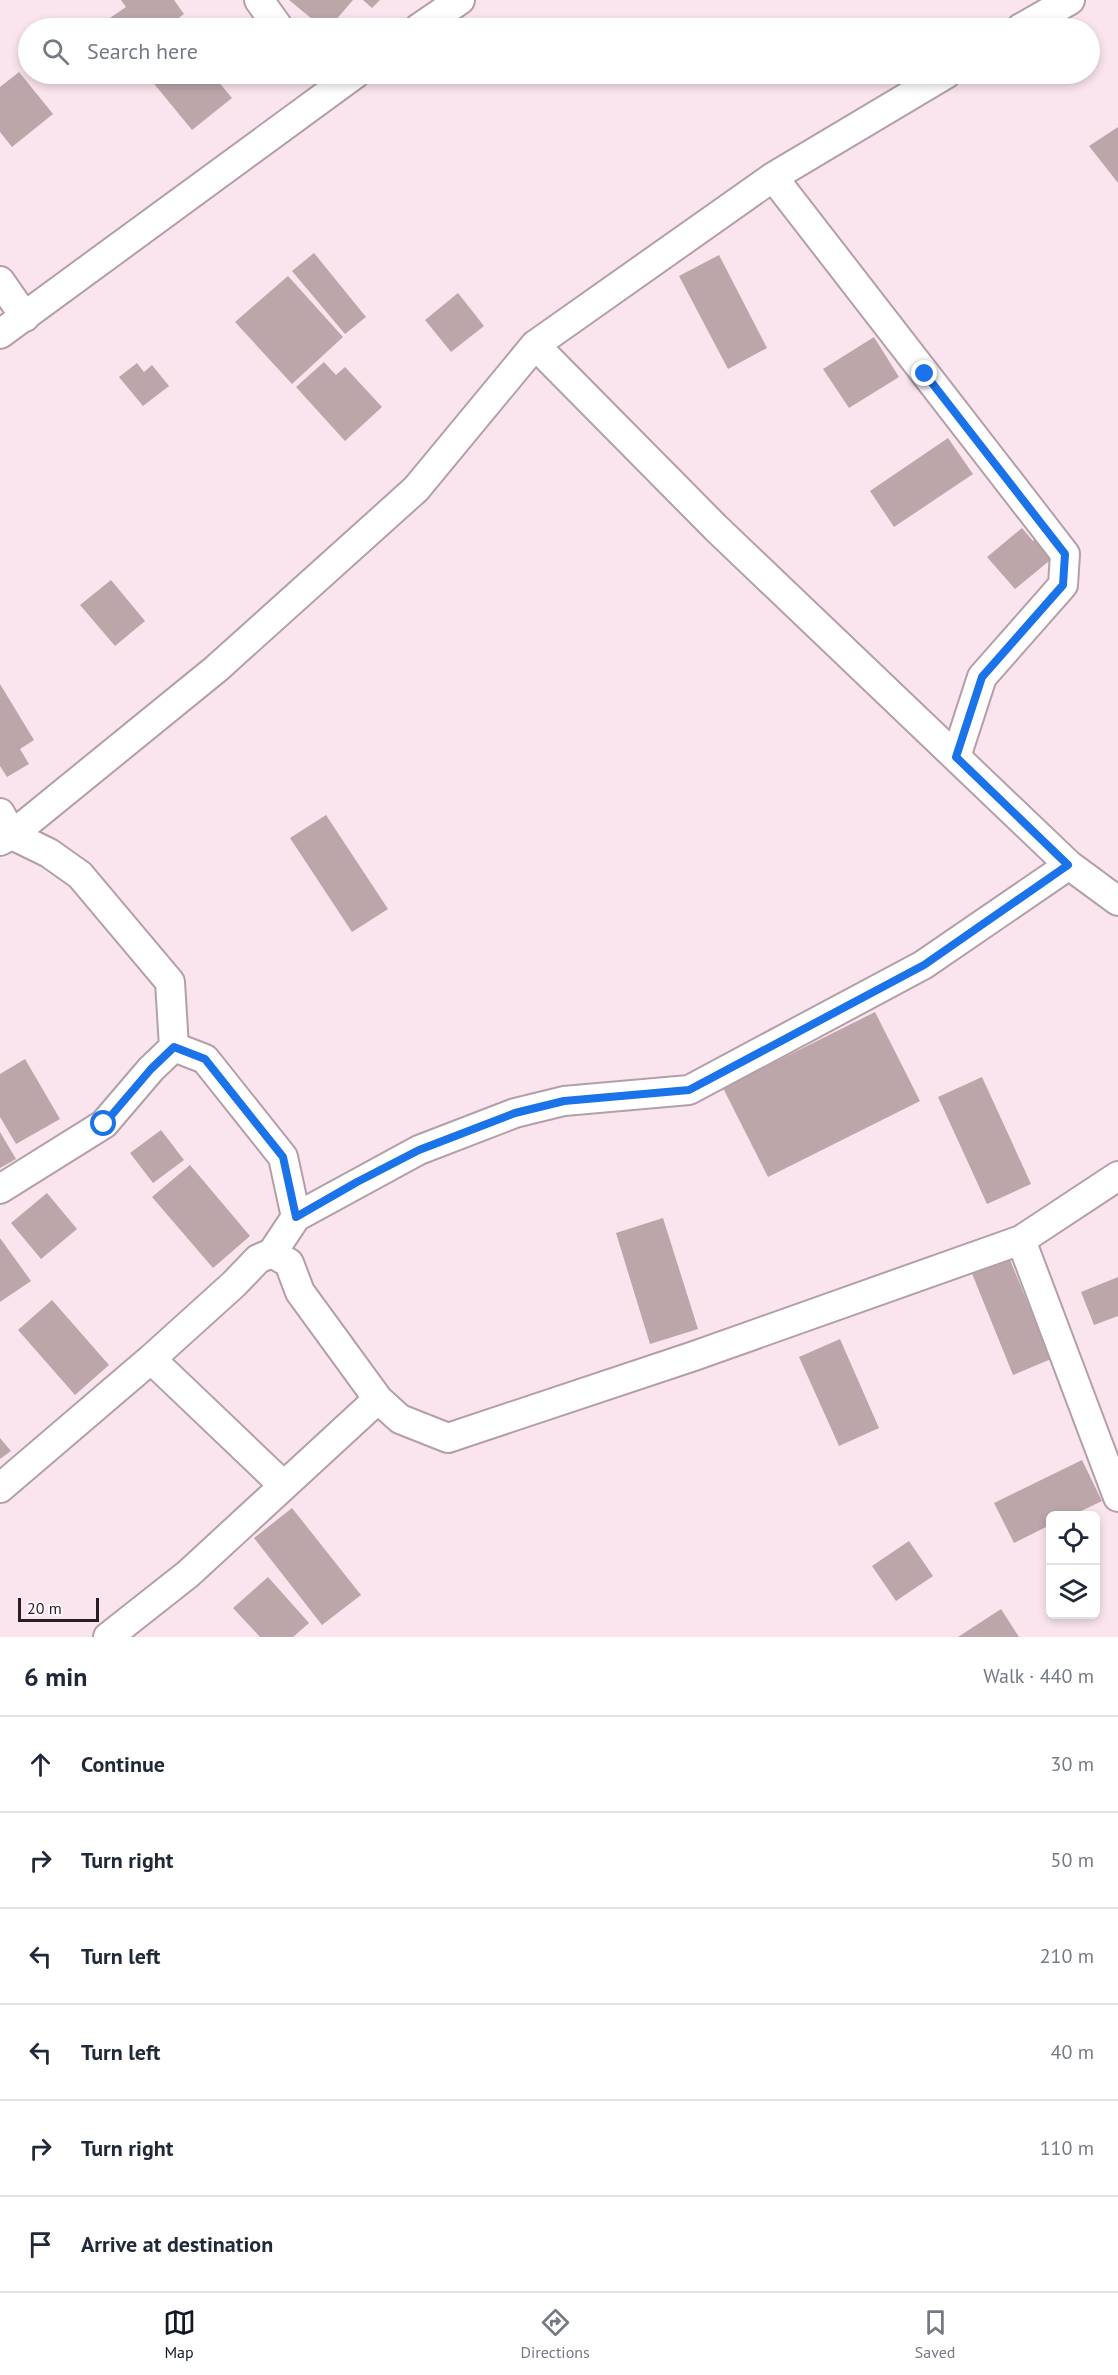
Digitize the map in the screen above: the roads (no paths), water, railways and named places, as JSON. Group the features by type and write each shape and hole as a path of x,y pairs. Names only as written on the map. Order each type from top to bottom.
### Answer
{"street":[{"path":"259,0 272,18"},
{"path":"433,18 459,0"},
{"path":"1038,18 1070,0"},
{"path":"0,334 25,317 318,84"},
{"path":"0,1189 104,1124 151,1069 174,1047 170,982 80,875 49,853 4,829 216,669 416,489 535,345 773,177 929,84"},
{"path":"773,177 1065,554 1063,585 982,677 956,757"},
{"path":"0,281 25,317"},
{"path":"535,345 716,528 1068,865 1118,901"},
{"path":"0,1488 151,1359 234,1284 258,1259 272,1253 296,1217 419,1150 515,1113 564,1101 689,1090 924,965 1068,865"},
{"path":"174,1047 205,1059 283,1157 296,1217"},
{"path":"272,1253 289,1263 300,1292 378,1400 400,1419 448,1438 694,1356 1021,1240 1118,1176"},
{"path":"1021,1240 1118,1497"},
{"path":"151,1359 283,1485"},
{"path":"108,1637 188,1574 378,1400"}]}
